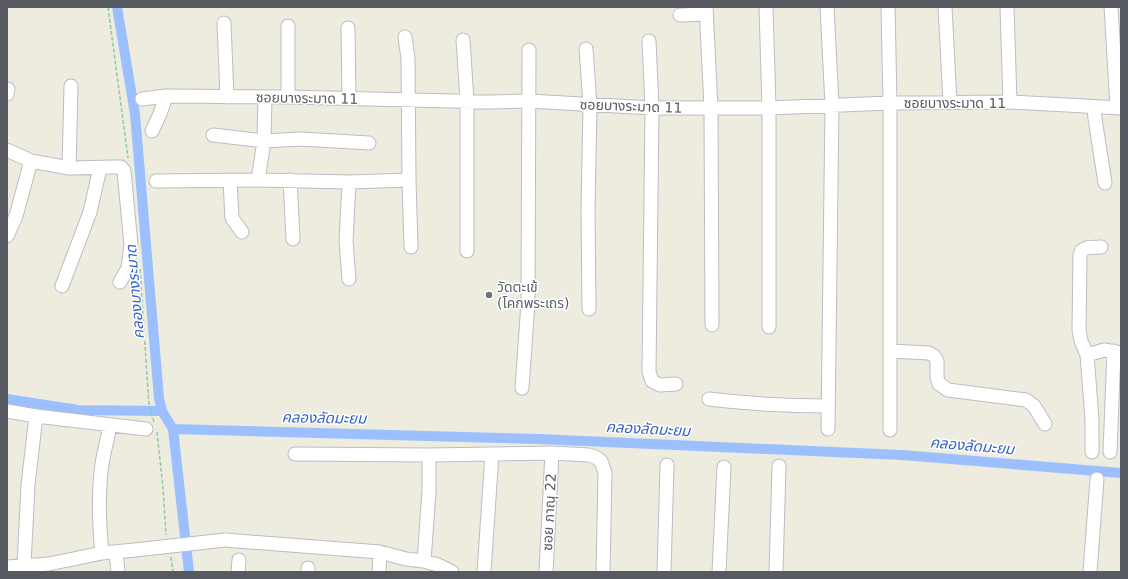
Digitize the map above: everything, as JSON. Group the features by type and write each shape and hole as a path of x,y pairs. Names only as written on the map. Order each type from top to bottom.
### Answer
{"street":[{"path":"766,7 769,108 768,327"},
{"path":"827,7 832,105 828,429"},
{"path":"888,7 890,103 890,430"},
{"path":"945,7 950,102"},
{"path":"1007,7 1010,102"},
{"path":"1112,7 1119,107"},
{"path":"680,15 706,10 711,108 712,325"},
{"path":"224,23 227,97"},
{"path":"288,26 288,97"},
{"path":"348,28 349,98"},
{"path":"405,37 408,58 411,247"},
{"path":"463,40 467,101 467,251"},
{"path":"649,41 652,108 649,372 652,381 660,385 676,384"},
{"path":"586,49 590,105 588,209 589,309"},
{"path":"522,388 528,303 529,50"},
{"path":"69,168 71,86"},
{"path":"152,131 166,96"},
{"name":"ซอยบางระมาด 11","path":"142,99 166,96 529,101 652,108 769,108 950,102 1010,102 1119,107"},
{"path":"258,180 264,140 265,97"},
{"path":"1094,107 1105,183"},
{"path":"213,135 264,140 301,139 369,143"},
{"path":"7,150 31,161 69,168 121,167 124,171 131,245 128,268 120,282"},
{"path":"7,236 16,216 31,161"},
{"path":"62,286 90,212 100,168"},
{"path":"156,181 290,180 349,182 409,180"},
{"path":"290,180 293,239"},
{"path":"230,181 232,218 242,232"},
{"path":"349,182 346,241 349,279"},
{"path":"1092,452 1092,419 1087,355 1081,341 1079,330 1080,255 1084,248 1101,247"},
{"path":"1087,355 1104,350 1117,352 1116,419 1110,452"},
{"path":"890,351 929,353 934,356 937,361 937,377 939,384 948,390 1026,400 1034,406 1045,424"},
{"path":"709,399 782,406 828,406"},
{"path":"7,411 36,416 153,429"},
{"path":"24,566 28,485 36,416"},
{"path":"1092,419 1116,419"},
{"path":"102,553 100,530 102,466 110,425"},
{"path":"295,454 429,455 552,453 589,455 601,461 604,466 605,473 603,572"},
{"name":"ซอย ภาณุ 22","path":"546,572 552,453"},
{"path":"484,572 492,454"},
{"path":"424,561 429,491 429,455"},
{"path":"664,572 667,465"},
{"path":"776,572 779,466"},
{"path":"719,572 724,467"},
{"path":"1090,572 1097,479"},
{"path":"7,567 24,566 49,568 102,553 225,540 380,552 406,559 424,561 438,565 452,572"},
{"path":"116,552 118,572"},
{"path":"379,572 380,552"}],"path":[{"path":"149,406 152,413 153,429 163,488 166,536"},
{"path":"170,551 173,572"}],"waterway":[{"name":"คลองบางระมาด","path":"117,7 135,114 159,398 162,411 173,429 189,572"},
{"path":"7,399 78,410 162,411"},
{"name":"คลองลัดมะยม","path":"173,429 539,439 902,455 1121,473"}],"place":[{"name":"วัดตะเข้ (โคกพระเถร)","path":"489,295"}]}
